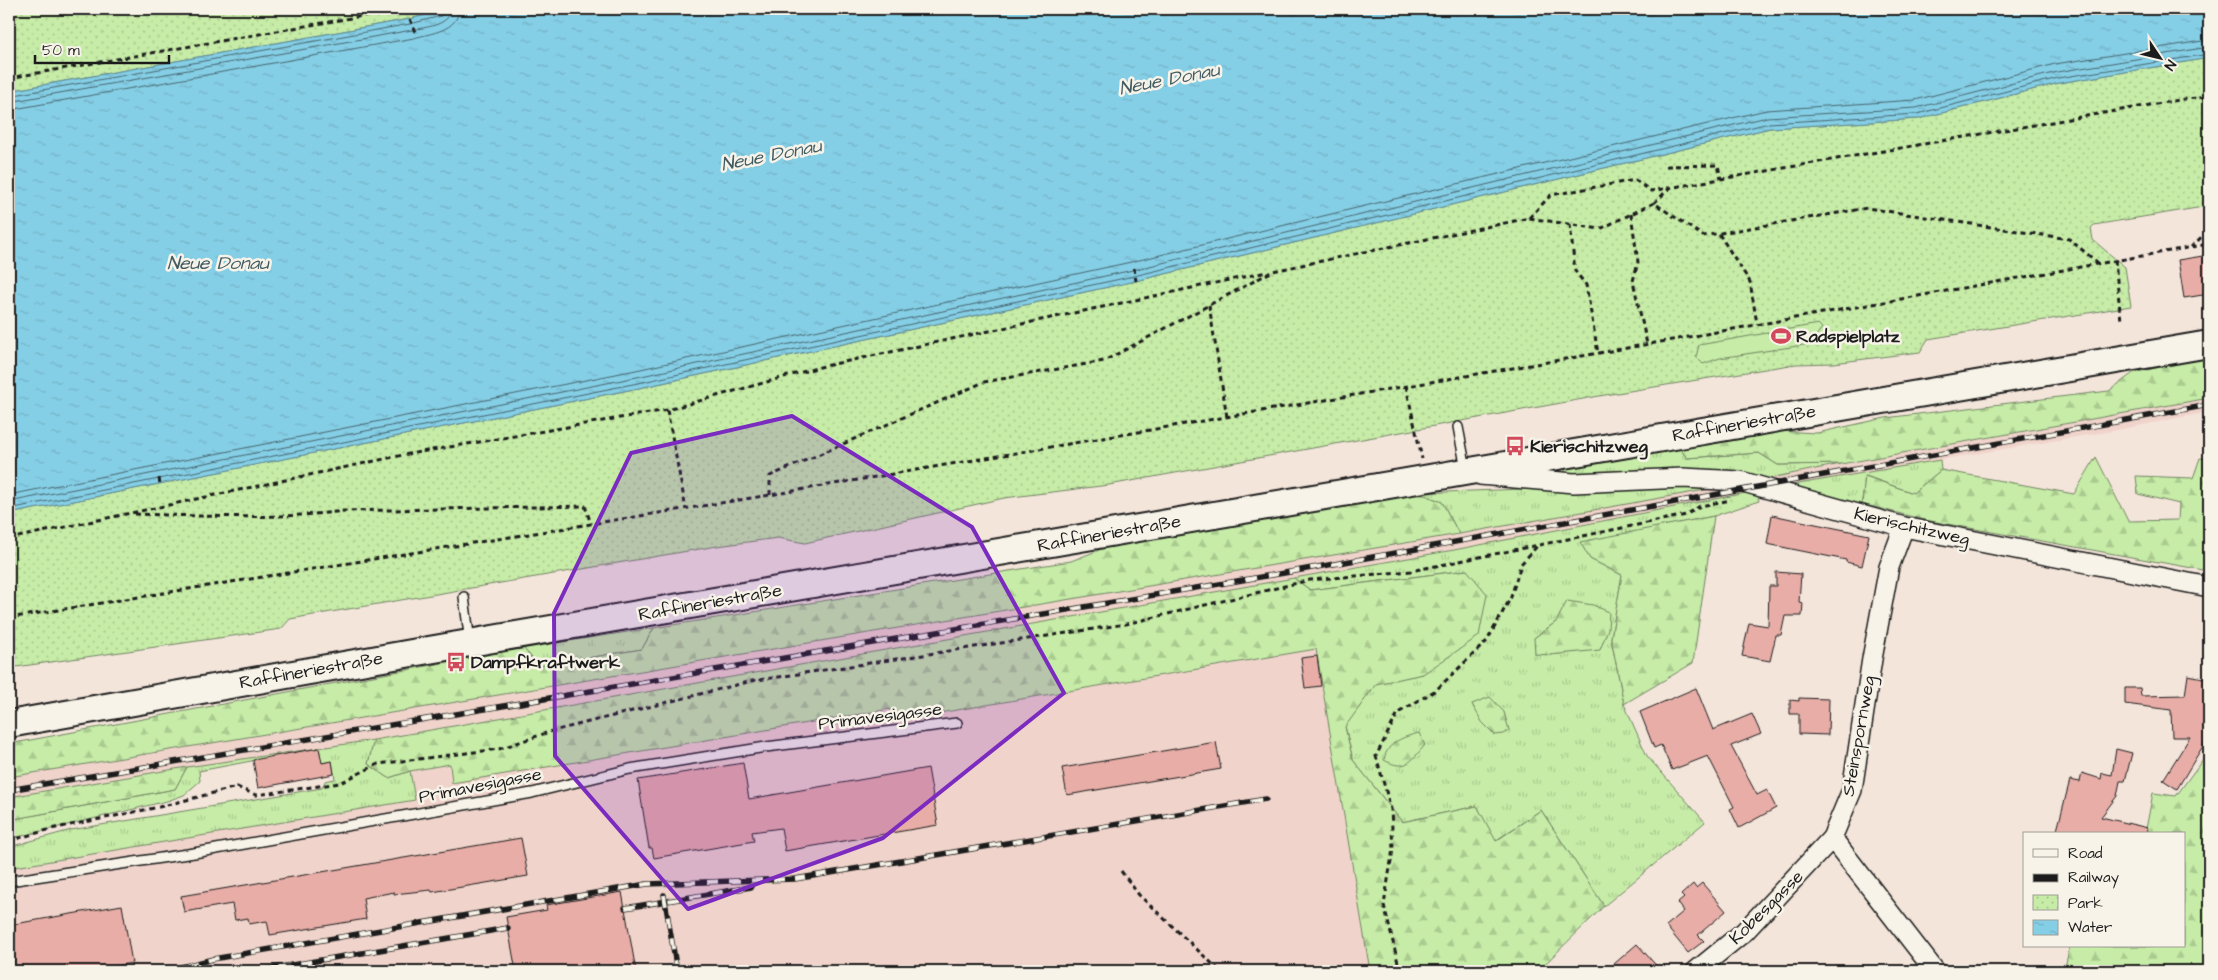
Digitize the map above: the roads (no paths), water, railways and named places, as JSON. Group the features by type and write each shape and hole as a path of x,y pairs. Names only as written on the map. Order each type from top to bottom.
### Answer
{"main road":[{"name":"Raffineriestraße","path":"9,724 1466,473 1528,460 2209,344"}],"street":[{"name":"Kierischitzweg","path":"1466,473 1502,478 1574,483 1683,478 1724,479 1760,486 1904,527 2209,587"},
{"name":"Steinspornweg","path":"1832,838 1852,790 1872,659 1889,567 1904,527"},
{"name":"Kobesgasse","path":"1696,971 1745,932 1832,838"},
{"path":"1832,838 1935,971"}],"lane":[{"path":"1458,427 1466,473"},
{"path":"464,597 471,643"},
{"name":"Primavesigasse","path":"9,881 194,853 532,793 630,769 766,747 957,723"}],"water":[{"name":"Neue Donau","path":"448,9 2209,9 2209,58 2059,83 1918,119 1770,128 1136,281 639,388 9,514 9,91 410,19"}],"railway":[{"path":"9,790 1290,572 2209,405"},
{"path":"165,971 213,959 647,884 795,879 1266,799"},
{"path":"625,908 751,887"},
{"path":"664,895 677,971"},
{"path":"257,971 508,928"}],"place":[{"name":"Radspielplatz","path":"1781,336"},
{"name":"Kierischitzweg","path":"1515,446"},
{"name":"Dampfkraftwerk","path":"456,662"}]}
